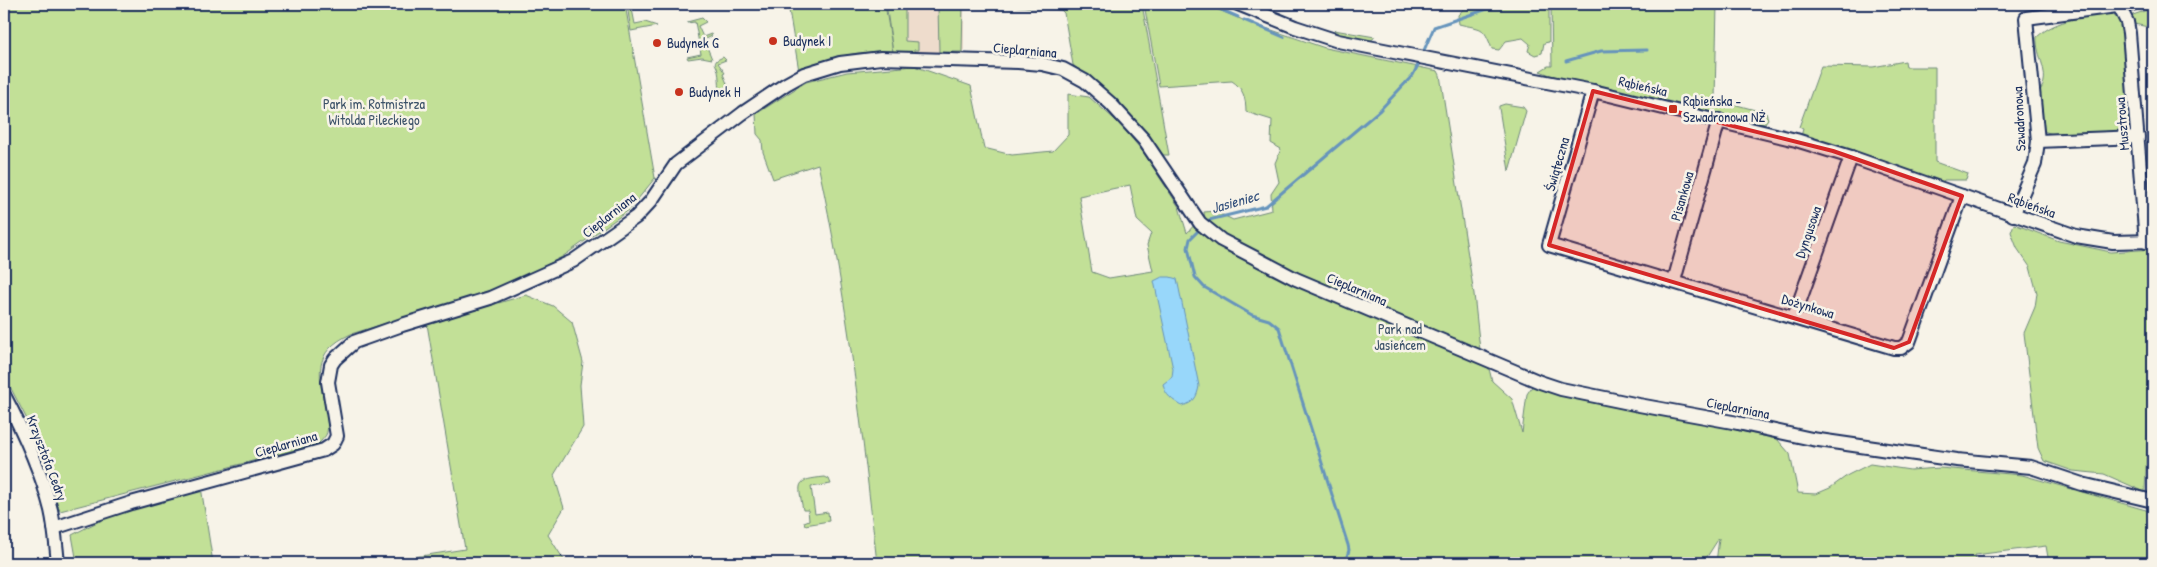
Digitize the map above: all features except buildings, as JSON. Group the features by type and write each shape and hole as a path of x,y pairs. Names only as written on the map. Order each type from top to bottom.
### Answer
{"street":[{"name":"Rąbieńska","path":"1238,4 1329,39 1593,91 1720,120 1851,157 2066,233 2113,242 2150,241"},
{"name":"Szwadronowa","path":"2013,215 2035,164 2038,140 2026,18 2126,5"},
{"name":"Musztrowa","path":"2126,5 2150,241"},
{"name":"Cieplarniana","path":"54,528 131,503 324,450 332,444 336,436 328,382 329,373 335,359 346,348 374,334 490,298 573,261 636,217 651,201 676,164 732,121 795,78 816,69 840,63 881,58 1002,61 1042,64 1063,69 1085,81 1127,121 1144,140 1203,226 1221,240 1296,279 1551,387 1639,406 1738,422 1812,439 1957,460 2031,467 2082,484 2153,501"},
{"name":"Świąteczna","path":"1549,245 1593,91"},
{"name":"Pisankowa","path":"1674,281 1720,120"},
{"path":"2038,140 2138,137"},
{"name":"Dyngusowa","path":"1794,317 1851,157"},
{"name":"Dożynkowa","path":"1549,245 1894,348 1904,346 1909,342 1962,196"},
{"name":"Krzysztofa Cedry","path":"4,395 19,423 37,467 51,510 58,563"}],"highlighted area":[{"path":"1593,91 1833,151 1962,196 1909,342 1894,348 1549,245"}],"shaded area":[{"path":"885,4 964,4 964,53 893,53"}],"green space":[{"name":"Park im. Rotmistrza Witolda Pileckiego","path":"4,4 625,4 655,178 629,210 562,257 523,277 481,294 351,334 338,341 329,349 321,366 321,387 328,426 326,435 318,444 60,511 31,427 4,375"},
{"path":"627,4 631,4 635,24 645,22 657,26 631,31"},
{"path":"788,4 885,4 893,53 867,52 844,56 799,71"},
{"path":"886,4 905,4 905,41 918,42 918,50 914,50 914,52 893,52"},
{"path":"937,4 963,4 962,52 939,52"},
{"path":"998,4 1142,4 1169,155 1163,155 1133,118 1073,65 1064,13 1061,10"},
{"name":"Park nad Jasieńcem","path":"1144,4 1204,4 1248,22 1325,48 1438,71 1474,294 1480,350 1485,352 1492,381 1512,399 1522,433 1527,394 1533,385 1777,439 1790,454 1798,493 1816,494 1830,488 1848,475 1870,464 1910,470 1940,468 2022,475 2153,512 2153,563 2049,563 2046,546 1975,555 1976,563 1716,563 1719,538 1703,563 877,563 845,313 818,164 773,179 763,152 762,140 757,134 756,114 806,82 847,72 914,66 971,86 984,148 1012,155 1053,151 1068,135 1068,94 1089,97 1121,125 1143,152 1179,207 1187,233 1196,223 1206,232 1204,212 1215,211 1233,220 1272,210 1271,194 1279,182 1275,163 1281,149 1271,143 1272,120 1246,112 1243,94 1232,81 1159,86","holes":["1130,185 1137,220 1151,233 1147,245 1153,271 1109,278 1092,272 1079,196"]},
{"path":"1468,4 1549,4 1549,42 1544,43 1542,53 1535,55 1528,51 1530,44 1523,38 1506,41 1499,50 1492,49 1481,29 1459,24 1458,15"},
{"path":"1551,4 1717,4 1715,99 1766,113 1768,119 1765,123 1757,124 1550,75 1540,71 1548,66 1552,66"},
{"path":"2153,8 2153,28 2134,24 2130,16"},
{"path":"2112,14 2119,20 2124,34 2130,123 2126,130 2095,134 2060,135 2042,130 2039,92 2043,86 2044,72 2038,51 2037,37 2062,22 2082,17"},
{"path":"702,18 706,22 698,26 703,37 711,34 712,36 704,40 712,59 702,57 688,59 687,57 701,54 695,22 687,22"},
{"path":"1334,30 1375,37 1368,43 1341,36"},
{"path":"723,57 726,60 718,63 725,73 723,74 728,86 722,89 725,97 721,98 718,71 715,63"},
{"path":"1905,61 1906,67 1935,67 1935,162 1968,174 1966,180 1944,180 1941,184 1801,136 1803,129 1799,127 1821,66 1873,67"},
{"path":"1505,104 1523,107 1526,111 1509,171 1499,108 1499,106"},
{"path":"2014,224 2059,241 2111,252 2153,249 2153,309 2145,492 2104,474 2073,471 2044,461 2038,448 2024,333 2035,307 2037,293 2030,267 2017,248 2011,232"},
{"path":"526,295 553,306 572,322 583,362 580,385 583,427 554,475 564,508 548,535 566,563 377,563 465,549 427,324"},
{"path":"825,477 829,479 831,484 811,487 815,514 828,512 829,521 805,525 804,522 809,520 808,510 803,510 800,493 801,484 808,479"},
{"path":"201,487 213,563 77,563 72,535 103,519"}],"water":[{"path":"1162,277 1177,279 1199,386 1194,399 1182,406 1168,395 1163,384 1172,377 1173,369 1154,281"}],"waterway":[{"path":"1208,4 1238,17"},
{"name":"Jasieniec","path":"1422,55 1434,27 1502,4"},
{"path":"1244,20 1284,37"},
{"path":"1566,61 1601,51 1647,50"},
{"name":"Jasieniec","path":"1206,223 1209,220 1266,206 1380,110 1413,75 1420,61"},
{"name":"Jasieniec","path":"1202,227 1190,239 1188,248 1195,277 1204,287 1252,315 1269,320 1279,328 1348,545 1349,550 1345,563"}],"place":[{"name":"Budynek I","path":"773,41"},
{"name":"Budynek G","path":"657,43"},
{"name":"Budynek H","path":"679,92"},
{"name":"Rąbieńska - Szwadronowa NŻ","path":"1673,109"}]}
